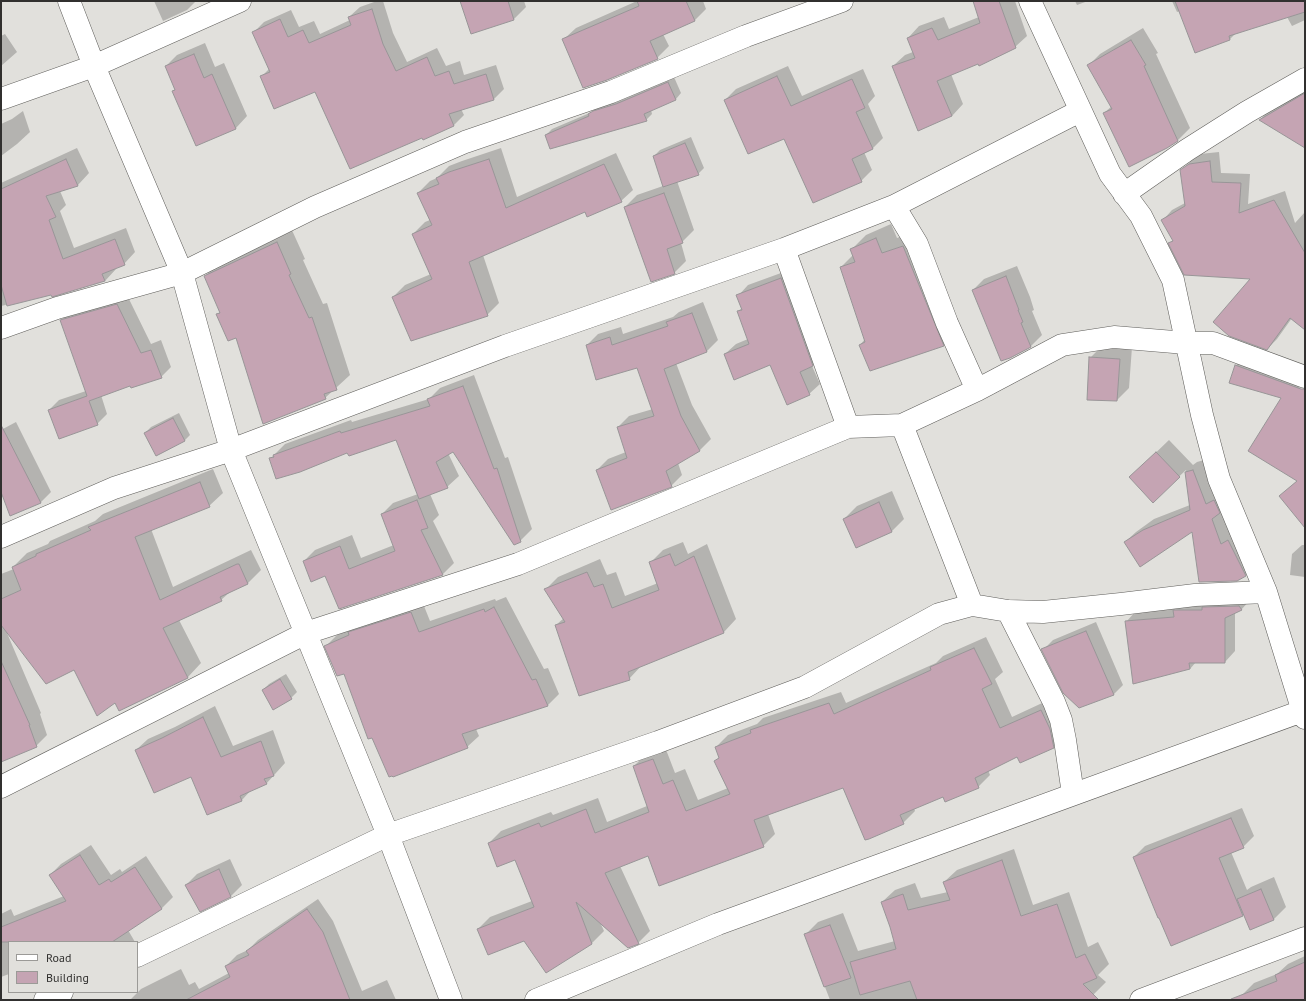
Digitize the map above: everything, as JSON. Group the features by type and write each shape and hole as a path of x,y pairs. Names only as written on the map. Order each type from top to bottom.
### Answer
{"street":[{"path":"69,1 94,66 182,273 231,450 388,835 451,1000"},
{"path":"1,99 94,66 240,1"},
{"path":"1,328 57,308 182,273 315,207 465,142 611,92 746,36 842,1"},
{"path":"536,1000 718,924 1073,794 1304,713 1266,592 1219,479 1202,415 1173,280 1141,216 1110,174 1030,1"},
{"path":"1124,194 1187,150 1247,112 1305,79"},
{"path":"1,537 114,488 231,450 505,346 784,249 894,206 1080,111"},
{"path":"894,206 917,244 947,323 977,390"},
{"path":"784,249 848,427"},
{"path":"1,787 306,633 518,564 848,427 902,425 977,390 1062,345 1114,337 1186,343 1213,342 1305,377"},
{"path":"902,425 972,604"},
{"path":"138,956 388,835 658,742 805,687 939,614 972,604 1008,611 1043,612 1195,595 1266,592"},
{"path":"1008,611 1054,702 1061,720 1073,794"},
{"path":"1141,1000 1305,938"},
{"path":"45,1000 60,993"}],"building":[{"path":"460,1 508,1 514,20 471,34"},
{"path":"637,1 686,1 695,21 650,41 658,59 583,88 562,39 639,6"},
{"path":"973,1 999,1 1016,48 979,66 978,64 937,81 952,116 918,131 892,66 915,58 907,38 932,28 938,40 980,23"},
{"path":"1175,1 1305,1 1305,12 1229,36 1230,40 1195,53"},
{"path":"372,9 383,44 396,71 427,57 435,76 449,71 454,84 486,74 494,100 449,114 454,126 350,169 315,92 274,109 260,76 270,72 252,32 280,19 288,37 303,30 309,43 351,25 348,17"},
{"path":"1131,40 1146,65 1144,66 1178,141 1129,167 1103,113 1112,109 1087,65"},
{"path":"194,54 204,78 212,74 236,129 196,146 172,91 175,90 165,66"},
{"path":"777,76 791,106 852,79 865,108 856,112 873,149 852,159 862,182 813,203 784,139 748,154 724,100"},
{"path":"668,82 676,100 644,114 647,121 550,149 545,135 589,116 588,114 593,111 616,104"},
{"path":"1305,93 1305,148 1259,120"},
{"path":"685,143 699,175 663,187 653,156"},
{"path":"66,159 78,186 46,196 56,217 49,220 63,259 115,239 125,265 102,274 105,281 52,297 51,295 7,306 1,285 1,189"},
{"path":"489,159 506,208 604,164 622,202 587,217 585,212 469,262 488,316 411,341 392,297 432,279 412,234 432,225 417,193 439,184 436,178 449,172"},
{"path":"1210,161 1212,182 1241,183 1239,213 1274,200 1305,253 1305,330 1290,318 1267,350 1229,336 1213,322 1250,279 1184,275 1168,243 1173,241 1161,220 1185,206 1180,170 1189,164"},
{"path":"664,193 683,243 667,249 675,274 651,282 624,207"},
{"path":"876,238 882,253 903,246 944,346 870,371 859,345 865,342 840,267 855,262 850,249"},
{"path":"277,242 291,274 289,275 309,318 312,317 337,390 324,394 326,399 263,424 236,338 228,341 216,314 220,313 204,276"},
{"path":"1006,276 1023,322 1021,323 1031,347 1001,361 972,290"},
{"path":"781,278 813,366 800,372 810,395 787,405 770,365 734,380 724,354 749,344 737,311 742,310 736,295"},
{"path":"117,304 141,353 151,350 162,378 131,388 130,386 89,401 98,425 59,439 48,410 87,396 60,320"},
{"path":"692,313 707,352 664,369 681,416 700,451 666,471 672,487 611,510 596,470 627,458 617,427 654,416 637,368 596,380 586,345 610,337 612,345 668,326 666,322"},
{"path":"1089,357 1120,359 1117,401 1087,400"},
{"path":"1235,365 1301,389 1305,389 1305,528 1279,496 1297,481 1248,451 1281,398 1229,383"},
{"path":"463,386 494,469 497,468 521,542 514,545 453,452 436,462 448,488 419,499 396,440 349,456 347,453 300,472 276,479 269,458 274,457 273,455 340,431 341,433 430,406 427,399"},
{"path":"173,418 185,441 156,456 144,433"},
{"path":"1,425 41,503 10,516 1,492"},
{"path":"1156,452 1180,477 1153,503 1129,477"},
{"path":"1193,470 1206,504 1214,500 1220,513 1212,519 1221,544 1228,540 1246,576 1237,581 1199,582 1192,532 1140,567 1124,542 1143,530 1190,510 1185,472"},
{"path":"200,482 210,507 135,537 160,600 237,564 239,564 248,584 220,597 222,601 163,628 188,678 119,711 115,703 97,716 74,670 46,684 1,625 1,599 21,590 12,567 36,556 36,554 91,530 88,527"},
{"path":"417,500 428,528 421,530 443,575 339,609 325,576 311,582 303,561 340,546 349,569 395,551 381,514"},
{"path":"879,502 892,532 856,548 843,519"},
{"path":"670,554 675,566 694,556 724,633 628,672 630,680 579,696 555,625 565,622 544,589 587,572 594,587 603,584 612,608 659,590 649,562"},
{"path":"1239,606 1242,610 1225,618 1225,663 1189,663 1190,669 1133,684 1125,621 1174,617 1173,610 1202,610 1202,607"},
{"path":"494,607 532,680 536,679 548,706 462,734 468,748 393,777 389,777 372,738 368,739 344,674 337,676 324,646 349,635 348,632 411,612 419,632 484,609 485,612"},
{"path":"1086,631 1114,695 1079,708 1063,693 1041,649"},
{"path":"974,648 992,684 982,689 1000,728 1041,710 1050,729 1054,748 1020,763 1017,757 975,778 979,788 945,802 943,797 900,815 904,824 869,839 865,840 843,788 754,820 764,847 659,886 648,856 605,873 639,944 628,948 576,902 592,944 546,973 524,941 488,955 477,929 534,907 515,860 497,867 488,843 539,823 541,827 586,809 595,833 649,812 633,766 653,759 663,784 673,780 686,811 730,794 714,761 719,758 715,747 751,733 750,730 829,703 834,714 931,670 930,667"},
{"path":"1,661 30,725 37,747 1,762"},
{"path":"280,679 292,699 273,710 262,690"},
{"path":"203,717 221,757 261,741 274,776 264,779 267,784 240,796 242,801 207,815 191,777 154,793 135,750"},
{"path":"1231,818 1244,848 1219,858 1243,916 1171,946 1133,857"},
{"path":"80,855 99,885 109,879 111,882 135,867 162,909 114,941 1,942 1,927 66,901 49,875"},
{"path":"1002,860 1021,916 1057,904 1076,958 1085,954 1097,978 1083,984 1099,1000 917,1000 910,981 860,995 850,962 896,949 881,902 903,894 908,910 950,900 943,882"},
{"path":"219,869 231,897 200,912 185,885"},
{"path":"1261,889 1274,920 1250,930 1237,899"},
{"path":"307,909 323,932 350,1000 186,1000 230,977 225,966 249,955 246,951"},
{"path":"830,925 851,978 824,987 804,934"},
{"path":"1305,962 1305,1000 1231,999 1277,981 1275,975"}]}
